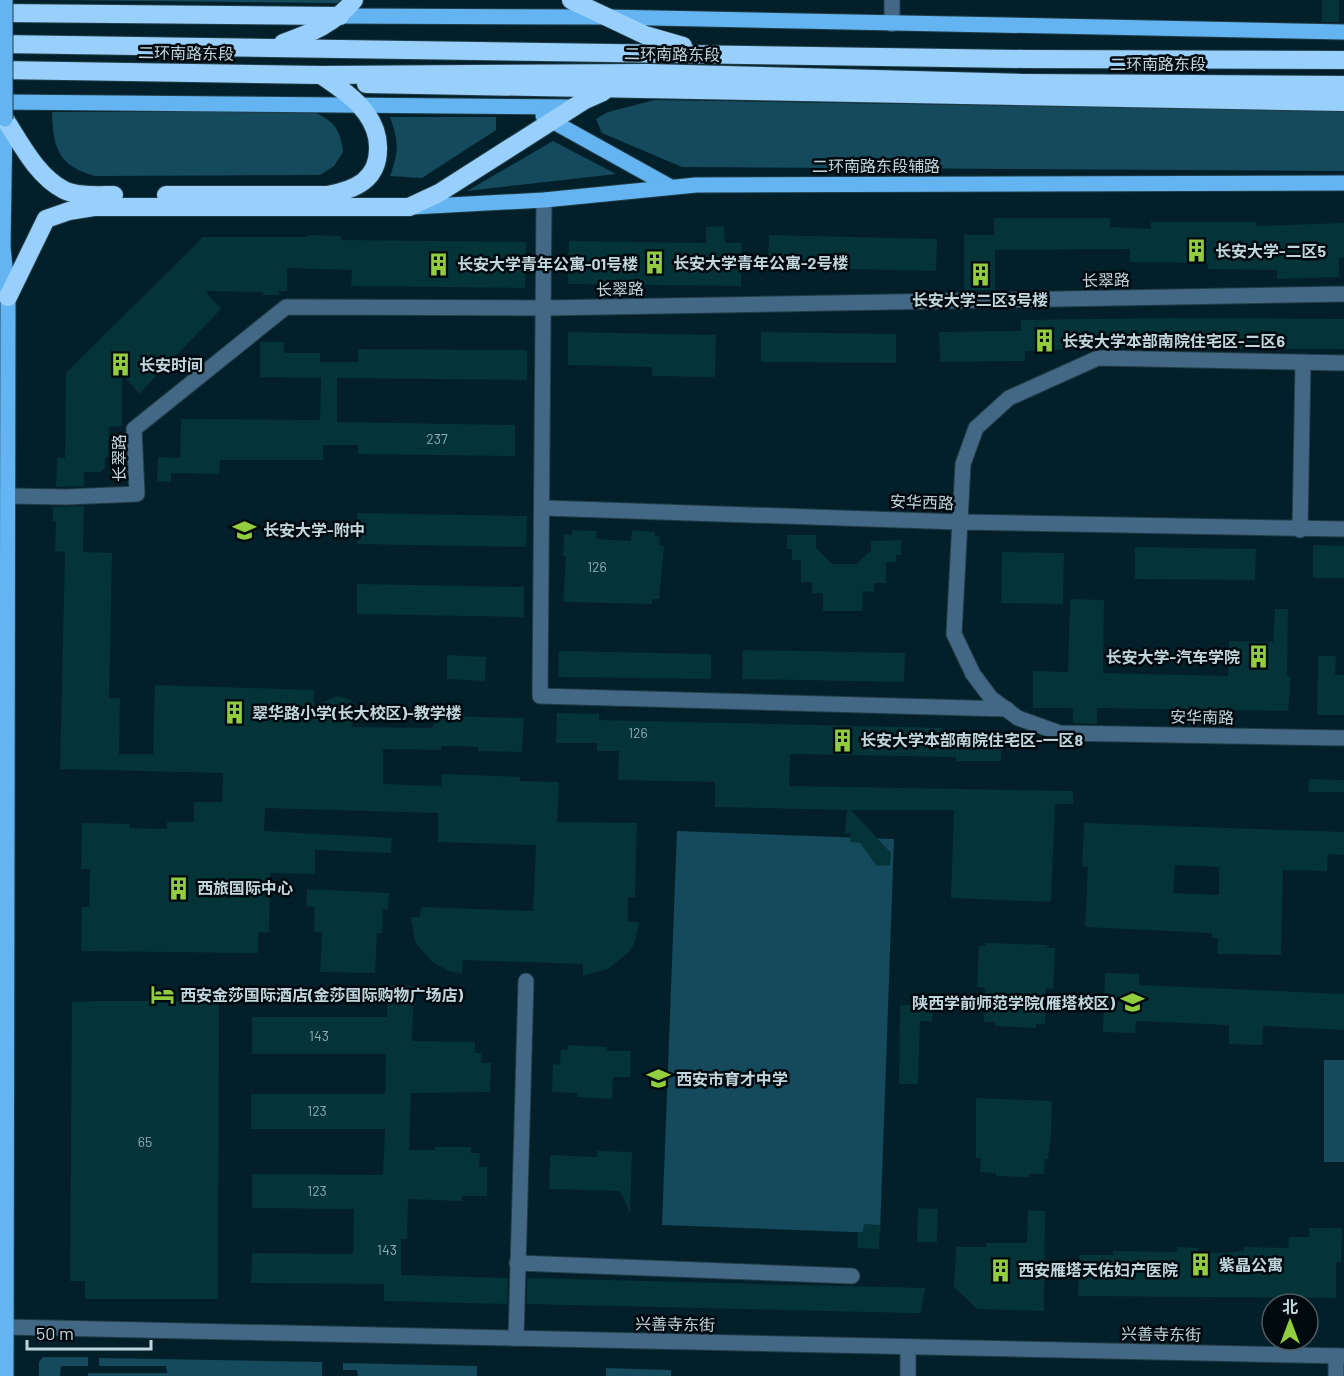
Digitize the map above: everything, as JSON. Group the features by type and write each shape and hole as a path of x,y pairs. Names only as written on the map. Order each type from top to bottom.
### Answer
{"highway":[{"path":"273,47 303,36 340,16 354,0"},
{"path":"571,0 645,35 708,53"},
{"path":"0,13 340,16"},
{"name":"二环南路东段","path":"0,44 1037,59 1344,60"},
{"name":"二环南路东段","path":"0,70 326,78 647,73 1024,82 1344,85"},
{"path":"711,91 781,76"},
{"path":"2,111 46,176 65,191 93,195 327,195 348,191 361,184 373,173 378,161 377,131 359,105 326,78"},
{"path":"326,78 398,86 607,91 1344,102"},
{"path":"8,297 46,219 69,211 94,207 410,207 439,193 574,107 607,91"}],"main road":[{"path":"5,0 2,111 3,247 8,297 6,1376"},
{"path":"340,16 606,17 1344,32"},
{"path":"2,111 359,105 574,107"},
{"path":"528,107 669,186"},
{"name":"二环南路东段辅路","path":"410,207 544,200 669,186 1344,183"}],"street":[{"path":"892,0 892,24"},
{"path":"544,200 544,508 540,696 1007,709"},
{"name":"长翠路","path":"8,496 66,497 136,494 134,429 286,307 544,308 1344,294"},
{"name":"安华南路","path":"1344,363 1098,358 1009,398 976,428 963,464 954,634 973,674 991,698 1031,724 1060,733 1344,738"},
{"path":"1300,530 1303,362"},
{"name":"安华西路","path":"544,508 959,522 1344,530"},
{"path":"516,1338 526,981"},
{"path":"517,1263 852,1276"},
{"name":"兴善寺东街","path":"6,1328 1340,1356"},
{"path":"908,1347 908,1376"},
{"path":"1336,1376 1340,1356"}],"shaded area":[{"path":"50,0 342,0 337,3"},
{"path":"655,100 1344,111 1344,171 682,167 602,133 596,119 608,112"},
{"path":"52,112 314,112 327,119 335,127 343,152 334,166 320,175 95,176 73,167 60,154 54,136"},
{"path":"390,117 496,117 496,130 422,178 390,176 397,147"},
{"path":"553,141 616,174 467,191"},
{"path":"677,831 894,839 880,1233 662,1225"},
{"path":"1324,1060 1344,1060 1344,1162 1324,1162"},
{"path":"43,1357 88,1357 88,1366 61,1366 60,1376 39,1376 39,1362"},
{"path":"99,1358 322,1362 322,1376 88,1376 88,1373 167,1373 166,1366 99,1366"},
{"path":"343,1363 477,1366 477,1376 358,1376 357,1370 343,1370"},
{"path":"606,1368 671,1370 671,1376 606,1376"}],"building":[{"path":"1322,0 1339,0 1339,22 1322,22"},
{"path":"994,218 1110,218 1110,227 1151,229 1151,222 1256,222 1256,226 1344,223 1344,257 1339,258 1339,277 1277,279 1277,270 1208,269 1208,263 1130,262 1130,249 995,250 995,290 964,291 964,235 994,235"},
{"name":"长安大学青年公寓-2号楼","path":"724,226 725,243 742,243 741,286 568,284 569,241 706,243 706,227"},
{"name":"长安时间","path":"307,235 341,236 341,240 526,242 525,288 351,286 352,270 287,268 287,291 279,291 279,295 263,295 263,292 205,291 221,309 139,394 122,373 122,426 109,427 108,457 105,457 105,468 100,472 84,472 84,486 53,487 56,486 57,458 65,458 66,373 203,237 307,237"},
{"path":"769,235 937,239 936,271 768,267"},
{"path":"1344,319 1344,349 1098,348 1025,351 1025,361 940,362 939,332 1021,331 1021,320"},
{"path":"568,332 716,335 715,377 652,376 652,367 568,365"},
{"path":"761,332 896,334 896,363 761,362"},
{"path":"260,342 284,342 284,353 320,353 320,362 358,362 358,349 527,350 527,380 337,378 337,422 515,425 515,456 358,454 358,445 323,445 323,460 220,460 219,474 171,473 171,482 157,481 158,457 180,458 181,419 320,420 321,378 260,377"},
{"path":"84,506 83,552 112,553 109,698 120,698 119,754 153,754 155,685 314,690 314,706 337,696 351,700 356,712 351,727 432,728 435,722 446,716 524,718 522,752 478,751 478,747 458,746 441,746 441,750 383,749 383,784 441,786 442,774 520,777 520,781 559,782 557,822 637,823 635,897 628,897 628,922 639,922 635,942 629,952 608,969 583,976 583,964 463,960 462,974 449,971 431,961 415,942 411,917 420,917 421,907 533,911 536,845 438,842 438,813 265,808 264,831 392,838 391,853 315,850 315,874 270,873 269,933 258,932 258,953 81,951 82,907 89,907 90,869 81,869 82,823 130,824 129,828 167,829 167,822 194,822 194,802 222,802 223,773 60,769 65,552 55,551 56,521 53,521 53,507"},
{"path":"357,513 527,516 526,547 357,544"},
{"path":"572,530 597,531 596,539 631,541 632,530 655,532 655,536 660,537 659,545 664,546 659,599 652,599 652,604 563,602 566,556 563,556 564,534 572,535"},
{"path":"787,535 816,535 816,548 832,564 857,564 871,550 871,541 901,540 901,555 896,555 896,562 886,562 886,583 874,583 874,592 863,591 862,611 823,611 823,593 812,593 812,582 801,582 801,560 792,560 792,549 787,549"},
{"path":"1313,545 1344,546 1344,578 1313,578"},
{"path":"1135,547 1256,549 1255,580 1135,579"},
{"path":"1002,552 1064,553 1063,604 1001,603"},
{"path":"357,584 524,587 524,617 357,614"},
{"name":"长安大学-汽车学院","path":"1070,599 1104,600 1103,673 1228,676 1229,641 1273,642 1275,609 1288,609 1287,677 1290,677 1290,693 1288,711 1097,708 1097,724 1073,723 1073,708 1033,708 1033,671 1068,672"},
{"path":"743,650 905,653 904,682 742,679"},
{"path":"559,651 711,654 711,679 558,677"},
{"path":"447,655 486,657 485,681 447,679"},
{"path":"1318,656 1336,656 1335,675 1344,675 1344,715 1317,715"},
{"path":"557,713 599,714 599,720 986,731 986,741 1002,742 1001,761 956,761 956,757 790,754 789,786 1073,791 1073,804 1055,804 1051,902 951,898 954,810 851,810 891,853 890,865 877,866 860,843 850,842 851,833 845,834 847,810 715,807 715,782 618,780 619,751 597,751 597,743 556,743"},
{"path":"1309,779 1344,780 1344,792 1308,792"},
{"path":"1084,823 1344,832 1344,855 1328,854 1327,871 1283,870 1281,955 1217,954 1218,938 1212,938 1212,933 1085,927 1088,867 1082,867","holes":["1175,865 1219,867 1219,895 1173,893"]},
{"path":"307,889 389,893 388,909 383,909 382,933 377,933 375,973 320,972 322,933 314,932 315,907 306,906"},
{"path":"986,943 1047,945 1047,948 1055,948 1053,989 1046,988 1045,1024 1036,1024 1036,1028 995,1026 995,1022 984,1022 985,987 977,987 979,946 986,946"},
{"path":"1105,973 1139,974 1139,985 1344,994 1344,1030 1263,1026 1262,1045 1229,1044 1229,1025 1136,1021 1135,1033 1103,1032"},
{"path":"388,985 414,986 412,1041 475,1042 475,1053 482,1053 481,1063 491,1063 490,1092 411,1093 409,1150 471,1147 471,1153 480,1153 479,1167 487,1167 487,1196 462,1196 462,1201 408,1199 407,1239 401,1239 401,1275 508,1278 507,1304 384,1301 384,1284 251,1283 252,1253 353,1254 354,1209 252,1208 252,1174 383,1175 385,1129 251,1129 251,1094 385,1094 386,1054 252,1054 252,1017 387,1017"},
{"path":"219,1001 218,1299 85,1299 85,1281 70,1281 72,1002"},
{"path":"900,1005 933,1005 932,1021 920,1021 918,1084 899,1084"},
{"path":"568,1045 607,1047 607,1051 631,1051 630,1077 613,1077 612,1099 577,1097 577,1093 552,1092 553,1064 560,1065 561,1050 568,1050"},
{"path":"976,1098 1052,1101 1051,1135 1044,1174 1029,1174 1029,1177 996,1176 996,1173 980,1172 981,1158 976,1158"},
{"path":"597,1151 632,1152 630,1212 620,1191 549,1189 550,1155 597,1157"},
{"path":"918,1208 938,1209 937,1242 917,1242"},
{"name":"西安雁塔天佑妇产医院","path":"1028,1210 1045,1211 1044,1311 977,1309 954,1287 956,1247 986,1247 986,1243 1027,1243"},
{"path":"864,1224 880,1225 879,1249 857,1248 858,1232 863,1233"},
{"name":"紫晶公寓","path":"1309,1228 1342,1228 1341,1262 1336,1262 1336,1298 1320,1298 1320,1292 1260,1292 1260,1297 1078,1296 1079,1255 1113,1255 1113,1251 1177,1252 1177,1247 1198,1248 1198,1252 1225,1253 1244,1251 1244,1247 1288,1248 1289,1237 1309,1237"},
{"path":"527,1278 925,1288 921,1313 527,1304"}],"place":[{"name":"长安大学-二区5","path":"1197,251"},
{"name":"长安大学青年公寓-2号楼","path":"655,263"},
{"name":"长安大学青年公寓-01号楼","path":"439,264"},
{"name":"长安大学二区3号楼","path":"980,275"},
{"name":"长安大学本部南院住宅区-二区6","path":"1044,341"},
{"name":"长安时间","path":"121,365"},
{"name":"长安大学-附中","path":"245,530"},
{"name":"长安大学-汽车学院","path":"1258,657"},
{"name":"翠华路小学(长大校区)-教学楼","path":"234,713"},
{"name":"长安大学本部南院住宅区-一区8","path":"842,740"},
{"name":"西旅国际中心","path":"179,888"},
{"name":"西安金莎国际酒店(金莎国际购物广场店)","path":"162,995"},
{"name":"陕西学前师范学院(雁塔校区)","path":"1133,1003"},
{"name":"西安市育才中学","path":"658,1079"},
{"name":"紫晶公寓","path":"1201,1265"},
{"name":"西安雁塔天佑妇产医院","path":"1000,1270"}]}
